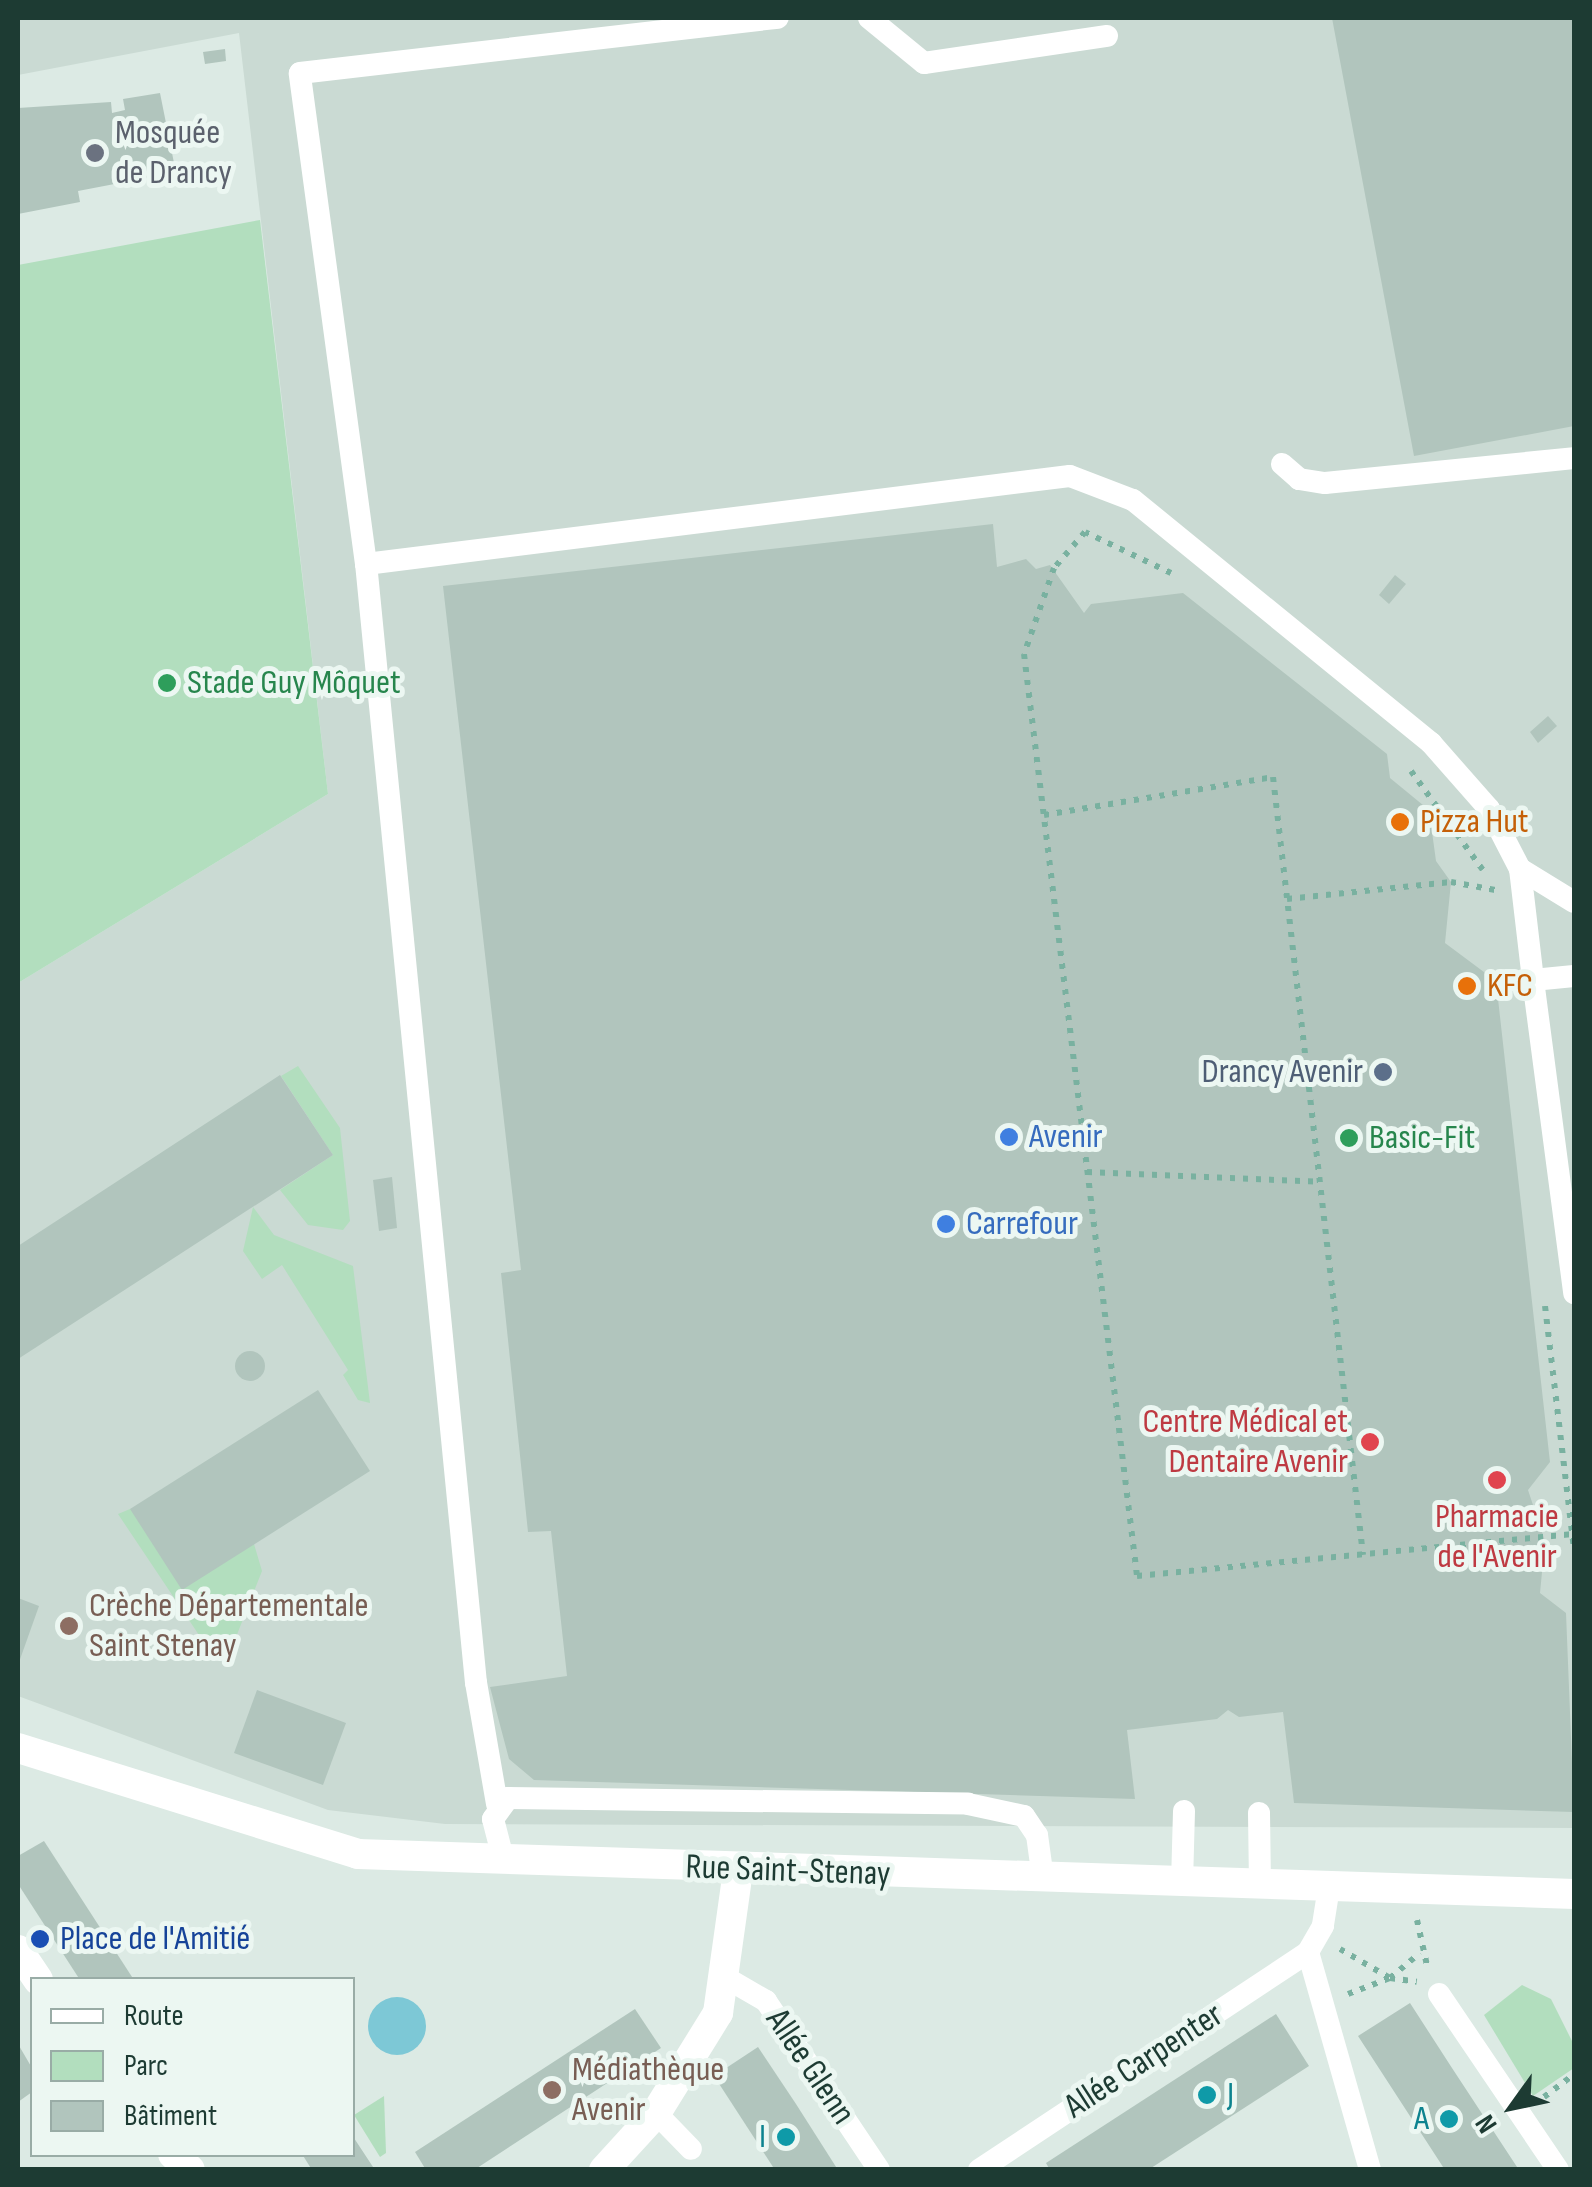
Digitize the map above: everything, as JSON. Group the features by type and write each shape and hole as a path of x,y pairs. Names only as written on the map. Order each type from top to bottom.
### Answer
{"street":[{"name":"Rue Saint-Stenay","path":"18,1748 358,1854 738,1871 1574,1894"},
{"path":"604,2170 656,2113 699,2047 728,1979 738,1871"},
{"path":"18,1950 30,1979"}],"lane":[{"path":"503,1858 476,1683 366,564 300,73 778,18"},
{"path":"869,18 924,64 1108,36"},
{"path":"1282,464 1299,480 1325,483 1574,458"},
{"path":"366,564 1070,476 1132,500 1431,743 1489,809 1520,869 1574,1292"},
{"path":"1520,869 1574,902"},
{"path":"1533,980 1574,976"},
{"path":"497,1804 508,1798 1010,1808 1037,1836 1043,1879"},
{"path":"1182,1882 1184,1811"},
{"path":"1259,1813 1260,1885"},
{"path":"1328,1887 1313,1944 1324,2006 1370,2170"},
{"name":"Allée Carpenter","path":"980,2170 1313,1944"},
{"name":"Allée Glenn","path":"728,1979 766,2001 879,2170"},
{"path":"1439,1994 1558,2170"},
{"path":"656,2113 690,2149"}],"path":[{"path":"1178,576 1085,532 1054,568 1024,654 1137,1576 1573,1534"},
{"path":"1287,900 1451,882 1495,890 1398,756"},
{"path":"1044,816 1272,777 1364,1556"},
{"path":"1087,1172 1320,1182"},
{"path":"1418,1888 1420,1953 1439,1994"},
{"path":"1313,1944 1390,1978 1439,1994"},
{"path":"1324,2006 1390,1978 1420,1953"}],"shaded area":[{"path":"18,18 1574,18 1574,1828 445,1824 328,1810 18,1696 18,983 328,794 239,33 18,75"}],"green space":[{"name":"Stade Guy Môquet","path":"260,220 328,794 18,983 18,265"},
{"path":"298,1066 340,1128 350,1221 343,1230 308,1225 280,1190 333,1155 281,1076"},
{"path":"253,1207 274,1235 353,1266 370,1403 358,1400 343,1375 348,1370 282,1265 262,1279 243,1251"},
{"path":"130,1509 254,1544 262,1571 227,1660 213,1656 118,1514"},
{"path":"1522,1985 1551,1999 1574,2045 1574,2068 1533,2096 1484,2015"},
{"path":"384,2096 386,2153 380,2157 355,2114"}],"water":[{"path":"397,1997 418,2005 426,2026 418,2047 397,2055 376,2047 368,2026 376,2005"}],"building":[{"path":"1332,18 1574,18 1574,426 1414,456"},
{"path":"225,49 226,61 205,64 203,52"},
{"name":"Mosquée de Drancy","path":"160,93 176,173 138,180 137,170 124,172 125,182 78,191 80,202 18,214 18,108 111,102 112,113 125,110 123,99"},
{"name":"Avenir","path":"993,524 997,567 1026,559 1036,569 1050,565 1084,613 1091,604 1183,593 1387,754 1390,778 1429,810 1436,861 1451,882 1445,943 1496,981 1550,1462 1528,1490 1545,1541 1540,1593 1566,1613 1574,1812 1294,1803 1283,1712 1239,1717 1228,1710 1217,1719 1127,1730 1135,1799 534,1780 509,1759 490,1687 567,1676 551,1531 528,1532 501,1273 521,1270 443,586"},
{"path":"1395,575 1406,584 1389,604 1379,595"},
{"path":"1548,716 1557,726 1538,743 1530,732"},
{"path":"280,1075 333,1155 18,1359 18,1246"},
{"path":"392,1177 397,1228 379,1231 373,1180"},
{"path":"250,1351 264,1360 265,1366 256,1380 250,1381 236,1372 235,1366 244,1352"},
{"path":"318,1390 370,1471 182,1590 130,1509"},
{"path":"18,1598 39,1606 18,1665"},
{"path":"257,1690 346,1723 323,1785 234,1753"},
{"path":"44,1841 132,1977 78,1977 18,1884 18,1856"},
{"name":"A","path":"1410,2003 1519,2170 1445,2170 1358,2036"},
{"name":"Médiathèque Avenir","path":"635,2009 661,2048 474,2170 426,2170 415,2152"},
{"name":"J","path":"1276,2014 1309,2066 1148,2170 1050,2170 1046,2163"},
{"path":"18,2044 30,2065 30,2093 18,2102"},
{"name":"I","path":"758,2047 838,2170 775,2170 714,2076"},
{"path":"355,2140 375,2170 312,2170 304,2157 355,2157"}],"place":[{"name":"Mosquée de Drancy","path":"95,153"},
{"name":"Stade Guy Môquet","path":"167,683"},
{"name":"Pizza Hut","path":"1400,822"},
{"name":"KFC","path":"1467,986"},
{"name":"Drancy Avenir","path":"1383,1072"},
{"name":"Avenir","path":"1009,1137"},
{"name":"Basic-Fit","path":"1349,1138"},
{"name":"Carrefour","path":"946,1224"},
{"name":"Centre Médical et Dentaire Avenir","path":"1370,1442"},
{"name":"Pharmacie de l'Avenir","path":"1497,1480"},
{"name":"Crèche Départementale Saint Stenay","path":"69,1626"},
{"name":"Place de l'Amitié","path":"40,1939"},
{"name":"Médiathèque Avenir","path":"552,2090"},
{"name":"J","path":"1207,2095"},
{"name":"A","path":"1449,2119"},
{"name":"I","path":"786,2137"}]}
